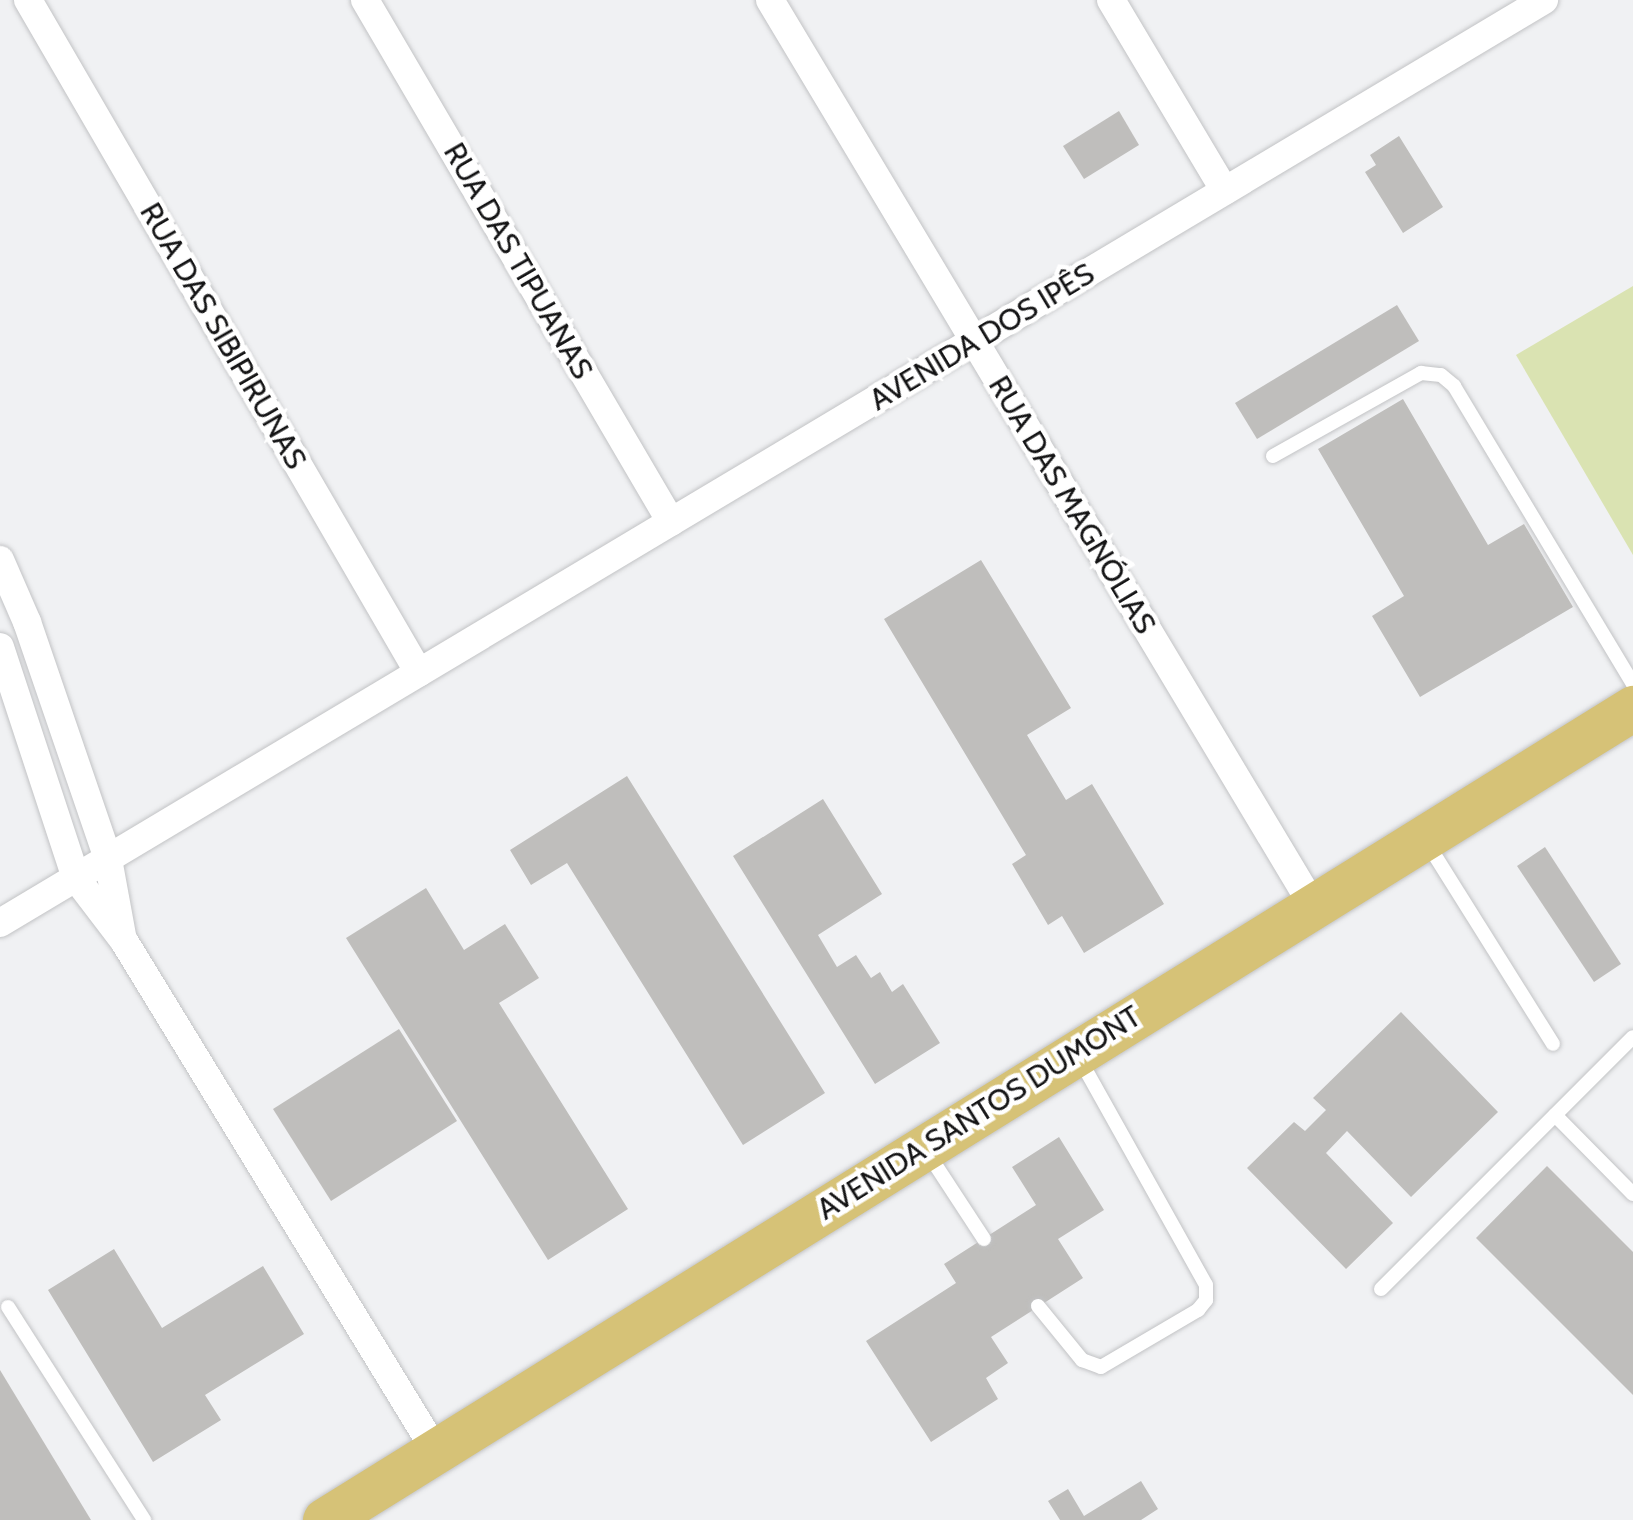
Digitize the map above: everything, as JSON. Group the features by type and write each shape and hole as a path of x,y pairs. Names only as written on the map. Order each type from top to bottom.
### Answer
{"main road":[{"name":"AVENIDA SANTOS DUMONT","path":"325,1520 1633,708"}],"street":[{"name":"RUA DAS SIBIPIRUNAS","path":"28,0 419,673"},
{"name":"RUA DAS TIPUANAS","path":"365,0 671,522"},
{"name":"RUA DAS MAGNÓLIAS","path":"770,0 1313,906"},
{"path":"1111,0 1225,191"},
{"name":"AVENIDA DOS IPÊS","path":"0,923 1544,0"},
{"path":"0,560 33,639 108,859 124,941"},
{"path":"0,647 76,878 124,941 435,1450"}],"lane":[{"path":"1274,456 1421,374 1441,375 1454,386 1633,684"},
{"path":"1424,838 1554,1044"},
{"path":"1382,1289 1633,1037"},
{"path":"1038,1306 1082,1360 1101,1367 1198,1310 1206,1300 1206,1286 1076,1053"},
{"path":"1555,1115 1633,1194"},
{"path":"924,1147 984,1238"},
{"path":"8,1307 144,1520"}],"green space":[{"path":"1633,286 1633,555 1516,355"}],"building":[{"path":"1119,111 1139,145 1084,179 1063,146"},
{"path":"1399,136 1443,207 1403,233 1365,172 1376,165 1370,155"},
{"path":"1397,305 1419,341 1257,439 1235,403"},
{"path":"1403,399 1488,545 1524,524 1573,607 1420,697 1372,616 1404,596 1318,449"},
{"path":"981,560 1071,708 1027,735 1066,800 1092,784 1164,904 1084,953 1062,916 1048,925 1012,864 1026,855 884,619"},
{"path":"627,776 825,1093 743,1145 567,863 531,885 510,850"},
{"path":"823,799 882,894 818,935 837,967 856,955 871,978 880,972 892,992 903,984 940,1043 875,1084 733,856"},
{"path":"1545,847 1621,964 1594,982 1517,866"},
{"path":"426,888 464,950 505,924 539,978 499,1003 628,1209 548,1260 346,938"},
{"path":"1401,1012 1498,1112 1411,1197 1347,1131 1326,1153 1393,1223 1346,1269 1247,1168 1294,1122 1305,1131 1326,1110 1313,1098"},
{"path":"399,1029 457,1121 331,1201 273,1109"},
{"path":"1059,1137 1104,1210 1058,1239 1083,1278 991,1337 1008,1363 986,1378 998,1399 931,1442 866,1341 956,1283 944,1264 1036,1205 1012,1167"},
{"path":"1547,1166 1633,1252 1633,1395 1476,1238"},
{"path":"114,1249 162,1328 263,1266 304,1334 205,1395 221,1420 153,1462 48,1290"},
{"path":"0,1370 91,1520 0,1520"},
{"path":"1141,1481 1158,1509 1141,1520 1060,1520 1048,1501 1068,1489 1084,1516"}]}
